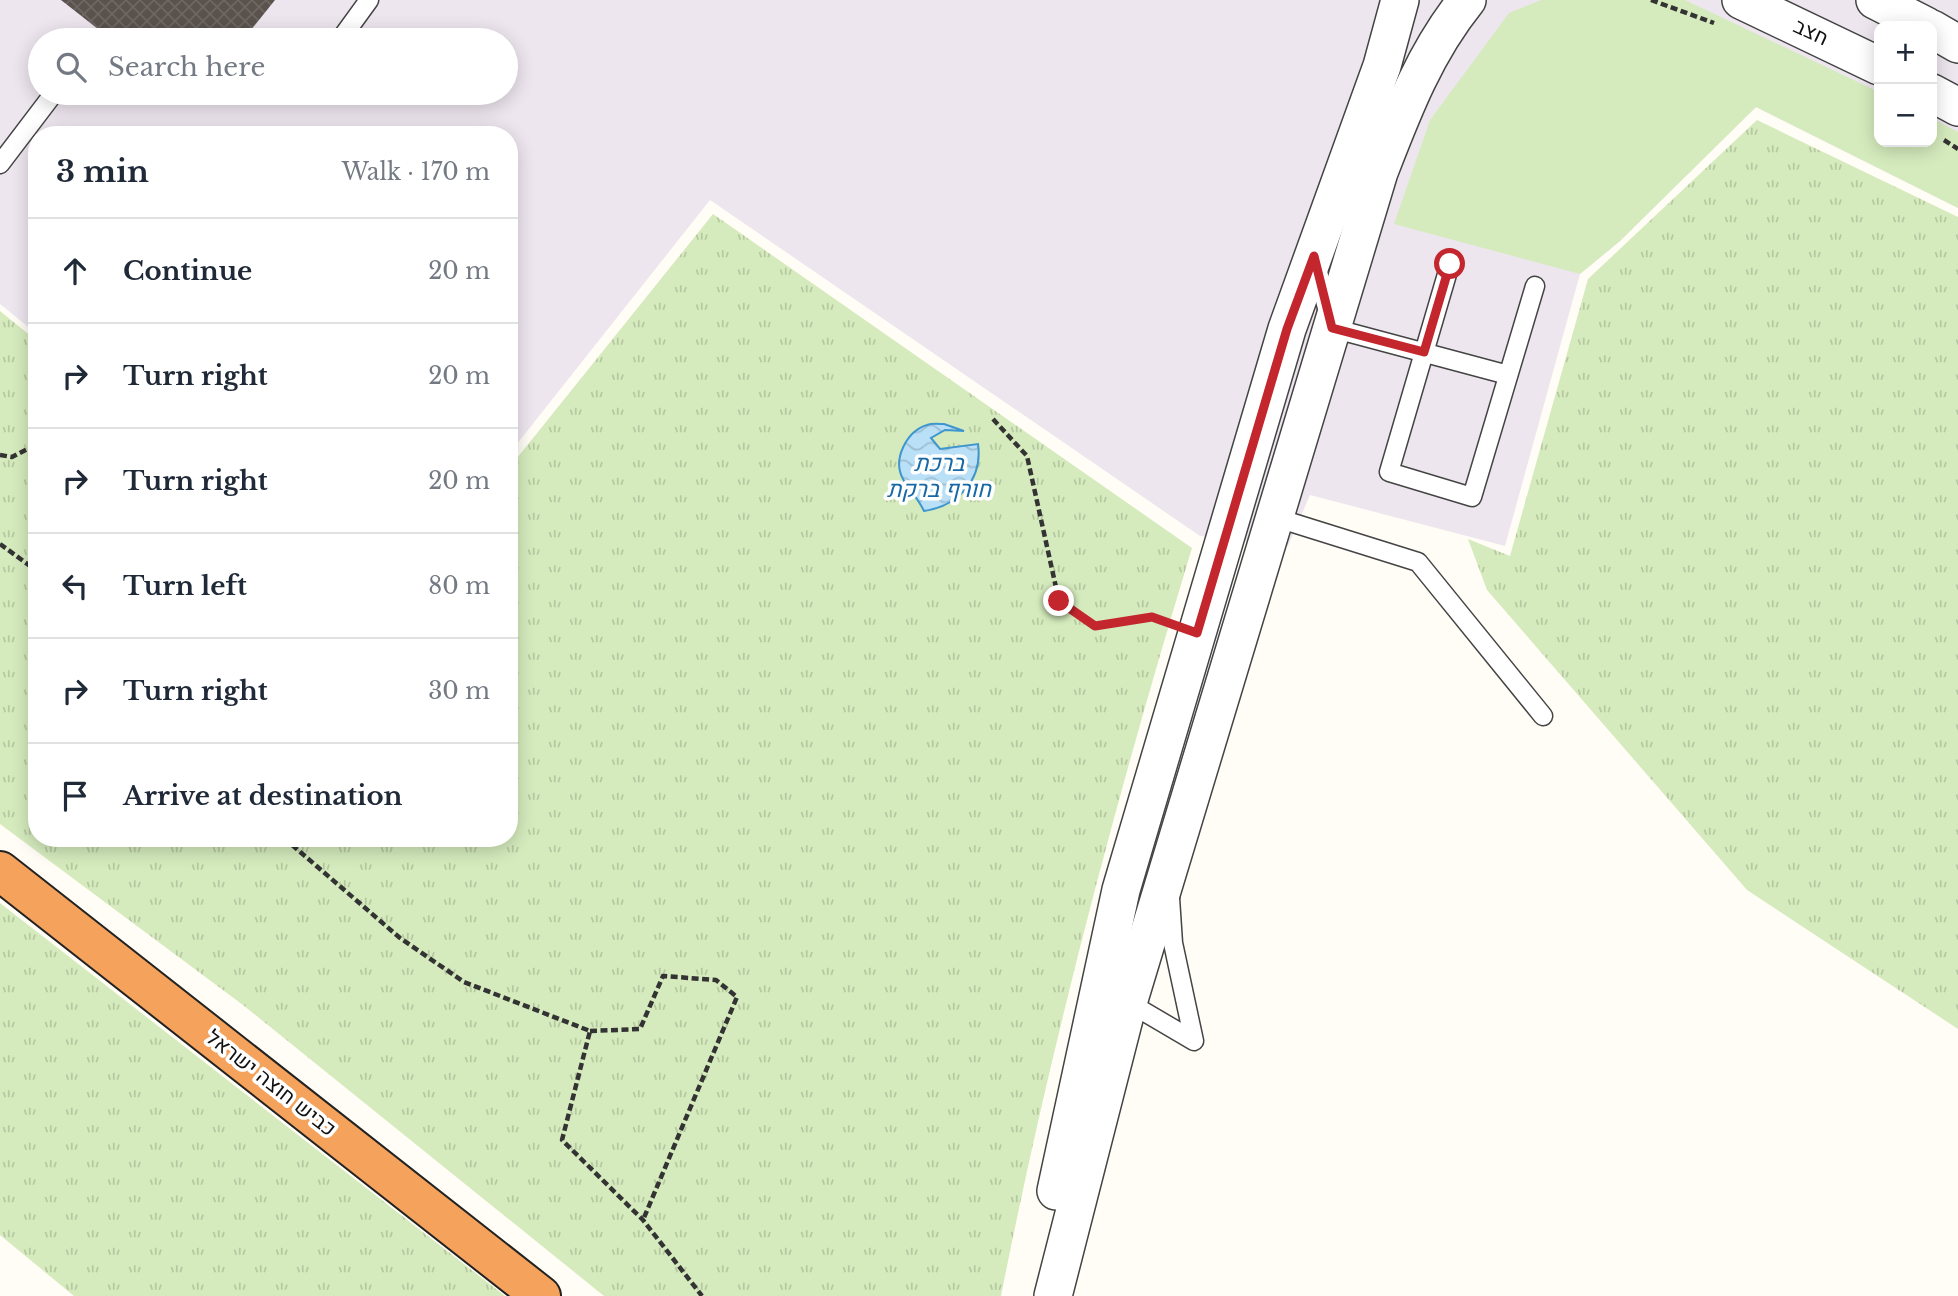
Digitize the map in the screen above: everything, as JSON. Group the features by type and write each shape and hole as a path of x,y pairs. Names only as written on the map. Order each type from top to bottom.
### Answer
{"highway":[{"name":"כביש חוצה ישראל","path":"0,870 541,1296"}],"street":[{"path":"1032,1296 1121,890 1287,329 1382,66 1400,0"},
{"path":"1053,1296 1128,1003 1379,172 1422,64 1443,29 1468,0"},
{"name":"חצב","path":"1741,0 1874,64"},
{"path":"1875,0 1916,21"},
{"path":"1937,32 1958,44"},
{"path":"1937,96 1958,107"}],"lane":[{"path":"349,28 369,0"},
{"path":"29,126 45,105"},
{"path":"0,164 28,127"},
{"path":"1314,256 1332,328 1508,375"},
{"path":"1450,264 1389,472 1472,497 1535,286"},
{"path":"1274,517 1418,562 1543,716"},
{"path":"1102,971 1128,1003 1194,1041 1173,943 1168,869"}],"path":[{"path":"993,419 1027,456 1059,601 1095,626 1152,617 1197,633"},
{"path":"0,455 12,457 28,449"},
{"path":"0,544 28,564"},
{"path":"294,847 400,938 464,982 590,1031 640,1029 663,976 716,980 737,997 643,1220"},
{"path":"590,1031 562,1140 643,1220 702,1296"}],"shaded area":[{"path":"0,0 1958,0 1958,208 1756,107 1620,241 1580,274 1505,546 1310,495 1288,546 1200,536 710,200 518,443 518,126 28,126 28,327 0,304"}],"green space":[{"path":"1541,0 1685,0 1874,90 1874,147 1937,147 1937,121 1958,132 1958,208 1756,107 1620,241 1580,274 1394,224 1430,120 1509,13"},
{"path":"1757,120 1958,217 1958,1029 1747,890 1487,590 1468,539 1510,556 1588,279"},
{"path":"713,214 1192,548 1087,920 1041,1107 1001,1296 604,1296 243,1005 31,847 518,847 518,457"},
{"path":"0,311 28,334 28,845 0,824"},
{"path":"0,903 505,1296 74,1296 0,1235"}],"water":[{"name":"ברכת חורף ברקת","path":"931,424 944,424 964,431 945,430 931,438 940,449 978,444 979,457 972,480 966,489 947,503 924,511 903,479 900,455 908,439 920,428"}],"building":[{"path":"61,0 275,0 253,28 97,28"}],"route":[{"path":"1059,601 1095,626 1152,617 1197,633 1287,329 1314,256 1332,328 1424,352 1450,264"}]}
